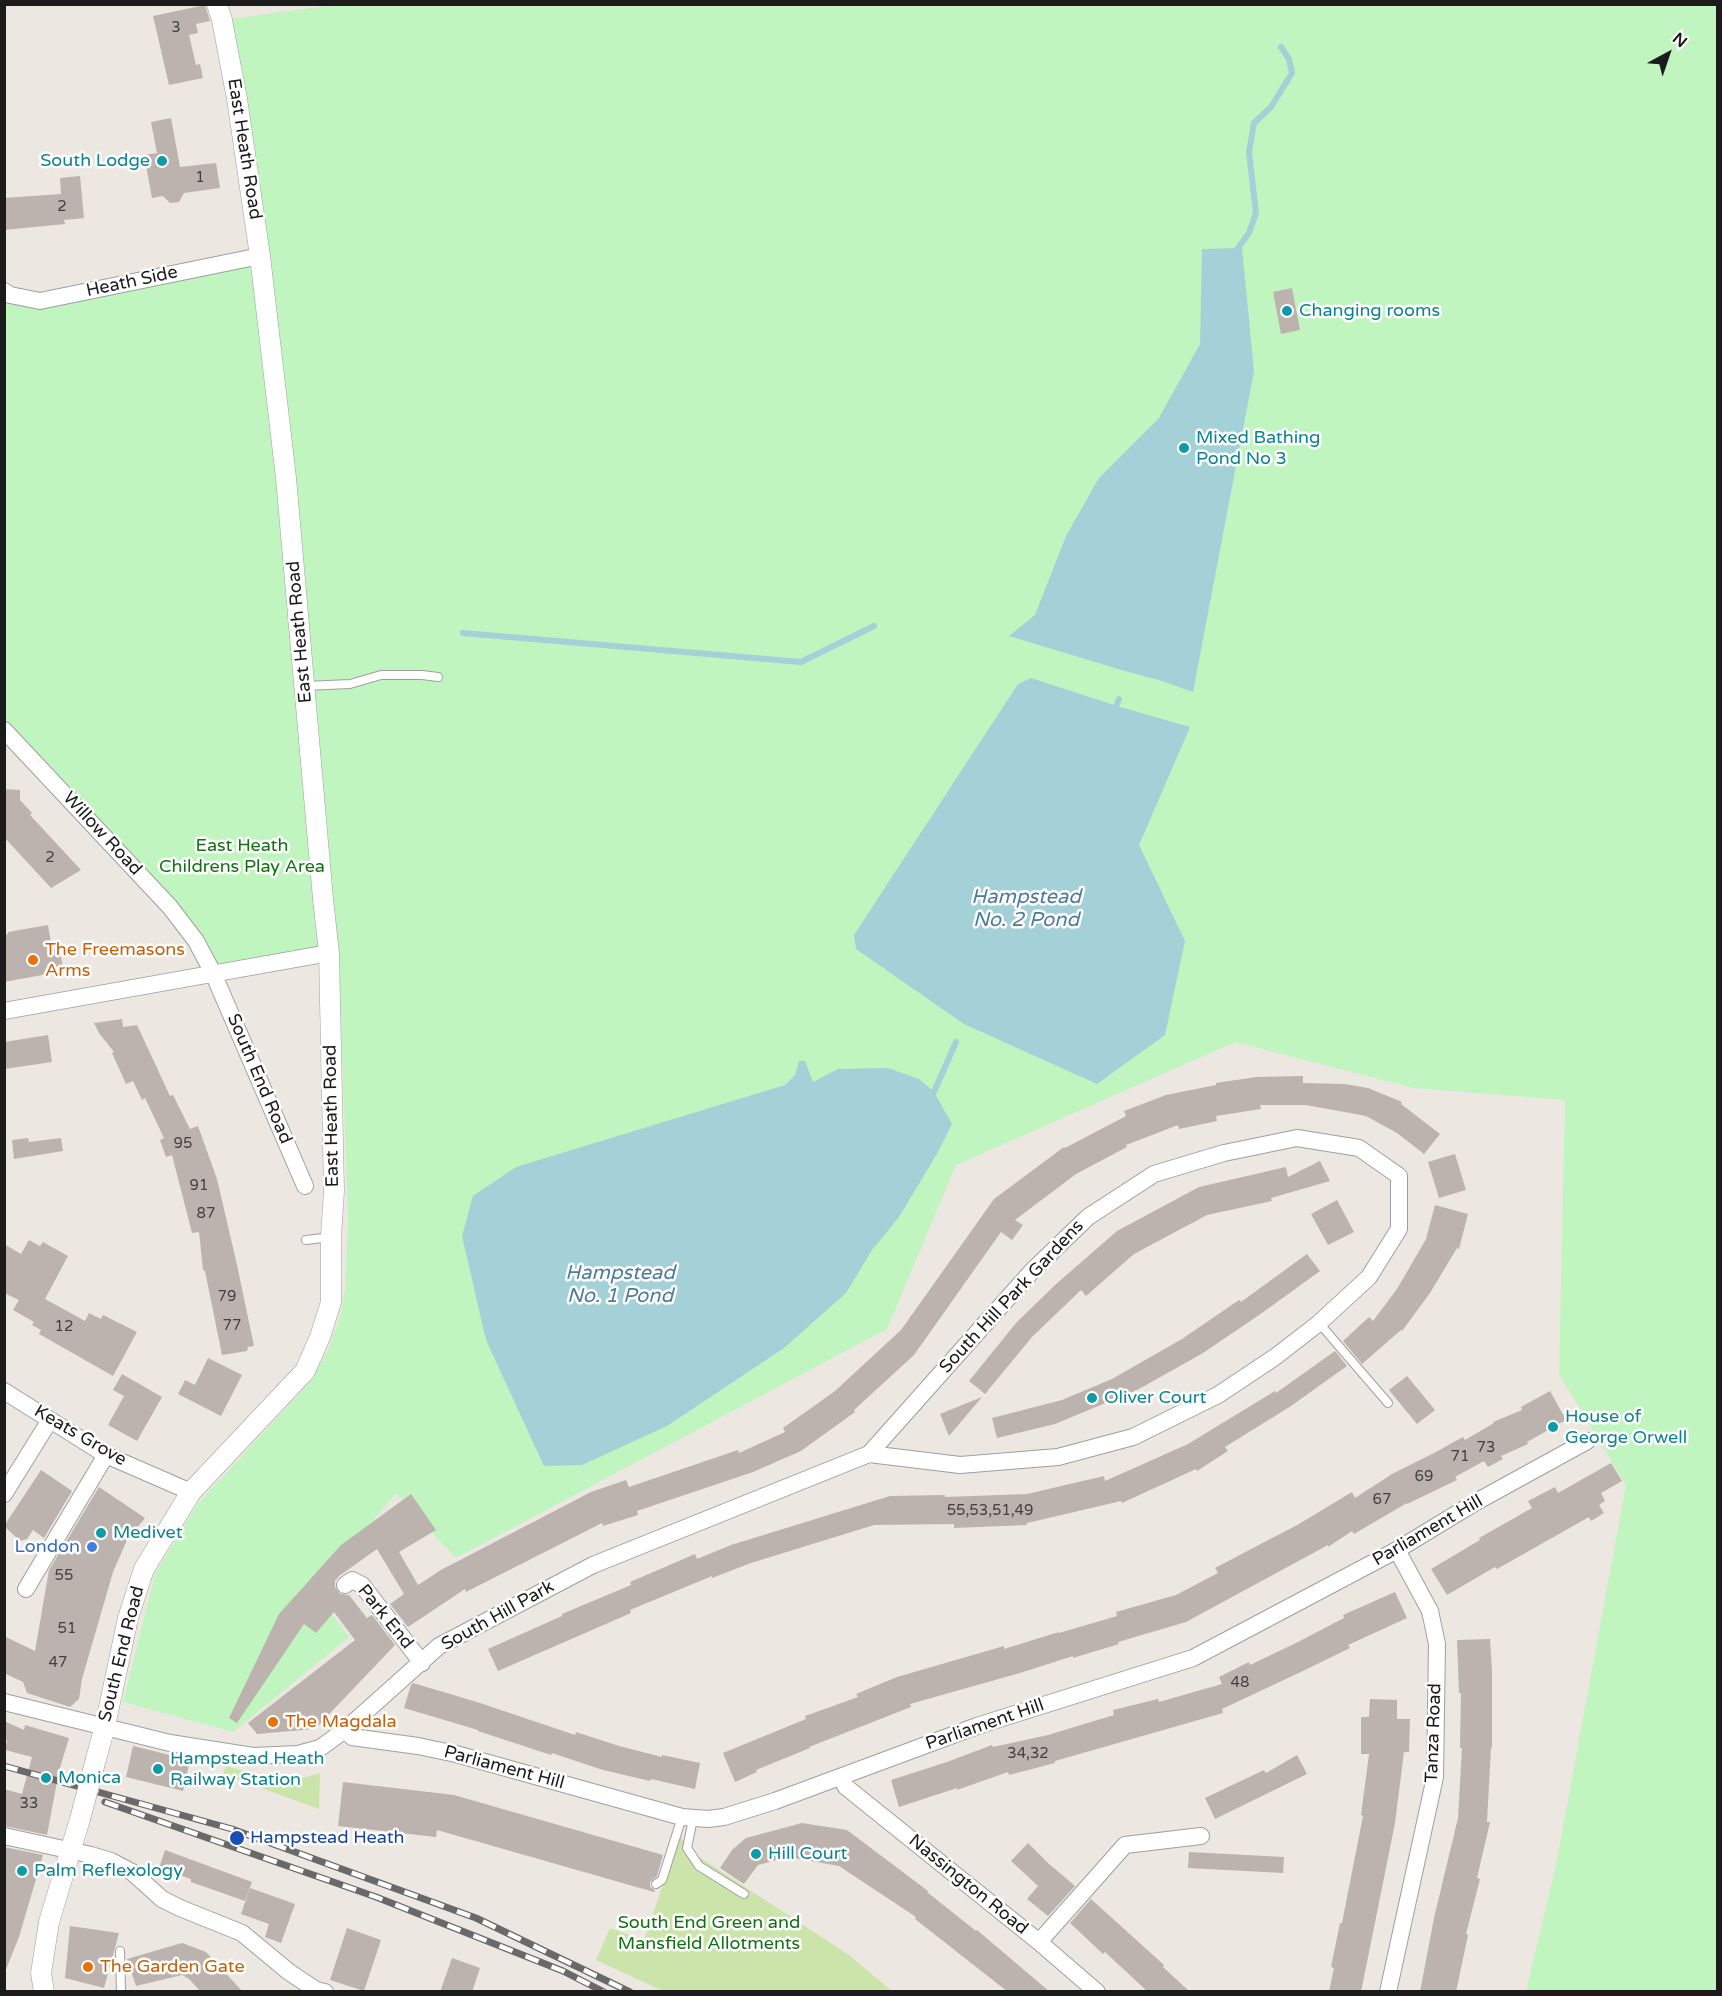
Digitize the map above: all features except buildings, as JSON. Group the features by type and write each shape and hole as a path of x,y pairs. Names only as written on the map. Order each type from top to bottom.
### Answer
{"street":[{"name":"East Heath Road","path":"218,5 237,99 260,256 286,478 329,953 334,1191 332,1263"},
{"name":"Heath Side","path":"4,291 10,295 40,301 260,256"},
{"name":"Willow Road","path":"8,738 170,907 196,940 213,973"},
{"path":"4,1011 329,953"},
{"name":"South End Road","path":"213,973 304,1186"},
{"name":"South Hill Park Gardens","path":"1297,1138 1359,1148 1400,1176 1399,1228 1369,1277 1319,1323 1275,1357 1218,1395 1132,1437 1058,1457 960,1465 868,1454 1032,1271 1088,1216 1154,1174 1224,1153 1297,1138"},
{"name":"South End Road","path":"44,1992 41,1973 45,1940 55,1899 72,1851 105,1726 128,1618 144,1569 191,1492 305,1371 320,1337 331,1302 332,1263"},
{"name":"Keats Grove","path":"4,1391 106,1455 191,1492"},
{"path":"4,1494 50,1420"},
{"name":"Parliament Hill","path":"345,1730 352,1737 456,1754 688,1818 724,1817 977,1726 1193,1658 1397,1550 1476,1502 1587,1441"},
{"name":"South Hill Park","path":"4,1702 170,1743 253,1756 298,1754 320,1748 345,1730 439,1646 592,1565 868,1454"},
{"path":"26,1589 106,1455"},
{"name":"Tanza Road","path":"1388,1992 1435,1777 1437,1644 1430,1611 1397,1550"},
{"name":"Park End","path":"345,1585 352,1580 362,1585 422,1663"},
{"name":"Nassington Road","path":"840,1777 846,1787 1039,1942 1097,1992"},
{"path":"4,1836 111,1861 132,1872 162,1899 242,1933 289,1972 316,1990 326,1992"},
{"path":"1039,1942 1125,1845 1201,1836"}],"lane":[{"path":"304,686 350,684 381,675 438,677"},
{"path":"306,1240 331,1237"},
{"path":"1319,1323 1388,1403"},
{"path":"656,1884 662,1880 688,1818"},
{"path":"688,1818 687,1848 699,1866 744,1894"},
{"path":"120,1951 121,1992"}],"green space":[{"name":"East Heath Childrens Play Area","path":"342,4 1717,5 1717,1991 1526,1991 1556,1865 1626,1485 1559,1374 1565,1100 1414,1088 1235,1042 956,1165 887,1329 456,1558 396,1493 315,1590 349,1637 233,1732 123,1702 155,1574 196,1506 310,1382 328,1350 339,1320 345,1291 348,1222 339,960 329,953 213,973 196,941 5,730 5,291 40,301 260,256 222,20"},
{"path":"226,1766 272,1779 299,1779 320,1773 319,1809 223,1774"},
{"name":"South End Green and Mansfield Allotments","path":"680,1836 690,1851 849,1955 892,1991 663,1991 596,1960 610,1928 644,1940"}],"water":[{"name":"Mixed Bathing Pond No 3","path":"1242,248 1254,371 1193,692 1009,636 1035,615 1066,536 1099,478 1159,418 1200,344 1202,249"},
{"name":"Hampstead No. 2 Pond","path":"1031,678 1190,727 1139,845 1185,941 1165,1035 1097,1084 964,1024 856,949 854,935 1018,684"},
{"name":"Hampstead No. 1 Pond","path":"799,1061 805,1061 813,1082 838,1069 888,1068 919,1079 934,1092 952,1124 899,1217 872,1250 846,1293 784,1348 667,1426 582,1465 544,1466 486,1340 462,1236 473,1196 516,1167 785,1085 795,1075"}],"waterway":[{"path":"1236,255 1238,248 1249,233 1256,213 1249,152 1254,123 1271,107 1292,73 1289,59 1281,47"},
{"path":"463,633 801,662 874,626"},
{"path":"1114,712 1119,699"},
{"path":"927,1096 934,1092 956,1042"}],"railway":[{"path":"4,1766 232,1829 476,1918 630,1992"},
{"path":"105,1802 376,1897 563,1971 604,1992"}],"place":[{"name":"South Lodge","path":"162,161"},
{"name":"Changing rooms","path":"1287,311"},
{"name":"Mixed Bathing Pond No 3","path":"1184,448"},
{"name":"The Freemasons Arms","path":"33,960"},
{"name":"Oliver Court","path":"1092,1398"},
{"name":"House of George Orwell","path":"1553,1427"},
{"name":"Medivet","path":"101,1533"},
{"name":"London","path":"92,1547"},
{"name":"The Magdala","path":"273,1722"},
{"name":"Hampstead Heath Railway Station","path":"158,1769"},
{"name":"Monica","path":"46,1778"},
{"name":"Hampstead Heath","path":"237,1838"},
{"name":"Hill Court","path":"756,1854"},
{"name":"Palm Reflexology","path":"22,1871"},
{"name":"The Garden Gate","path":"88,1967"}]}
